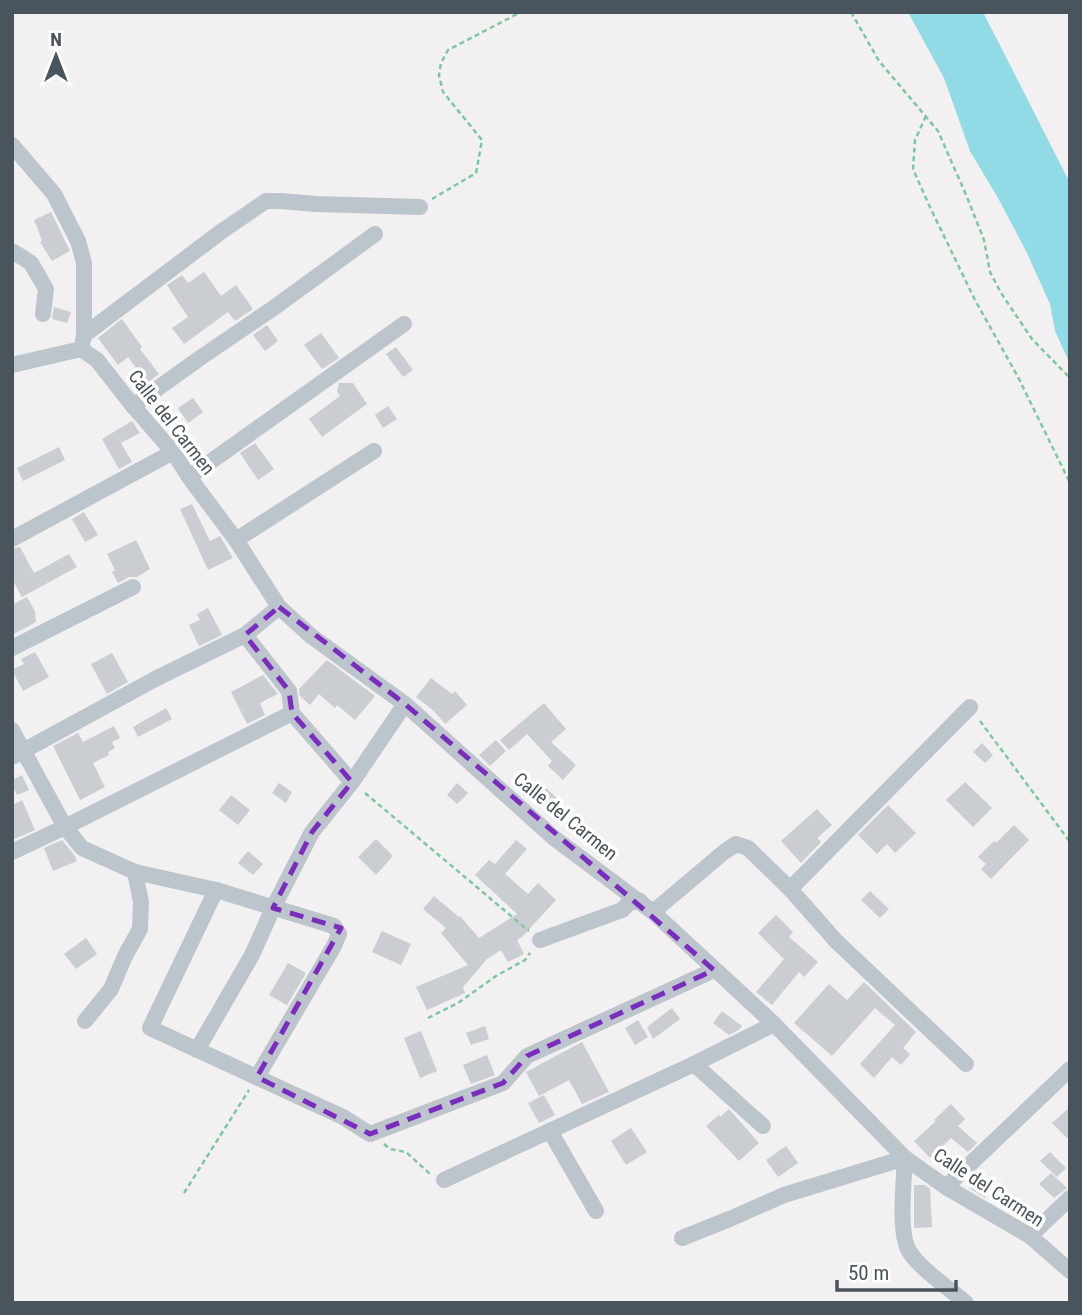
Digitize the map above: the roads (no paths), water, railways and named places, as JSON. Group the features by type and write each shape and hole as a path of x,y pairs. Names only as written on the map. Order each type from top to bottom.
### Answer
{"street":[{"path":"12,145 54,194 78,241 83,264 83,342"},
{"path":"12,365 83,342 222,231 266,201 420,207"},
{"path":"133,406 375,234"},
{"path":"12,251 31,264 46,289 43,314"},
{"path":"189,477 404,324"},
{"name":"Calle del Carmen","path":"83,342 173,452 236,540 279,607 319,643 405,704 554,838 653,912 774,1024 905,1158 946,1187 1030,1236 1070,1271"},
{"path":"236,540 374,451"},
{"path":"12,539 173,452"},
{"path":"12,648 133,587"},
{"path":"18,754 157,678 245,635 279,607"},
{"path":"245,635 289,691 292,713 352,782"},
{"path":"197,1050 252,956 312,832 352,782 405,704"},
{"path":"790,889 970,707"},
{"path":"12,852 292,713"},
{"path":"12,730 18,754 65,827 82,848 135,872 216,891 334,926 339,934 334,946 257,1077"},
{"path":"653,912 724,852 736,844 748,848 790,889 836,941 966,1064"},
{"path":"85,1021 111,989 140,929 141,902 135,872"},
{"path":"216,891 150,1028 343,1117 370,1134 503,1083 527,1056 714,970"},
{"path":"540,940 622,910 629,903 640,901"},
{"path":"444,1180 774,1024"},
{"path":"694,1064 763,1126"},
{"path":"946,1187 1070,1069"},
{"path":"550,1131 596,1211"},
{"path":"682,1238 783,1195 905,1158 902,1198 904,1234 908,1250 966,1303"},
{"path":"1030,1236 1070,1198"}],"water":[{"path":"908,12 983,12 1070,183 1070,364 1055,331 1050,304 1026,251 970,151 944,78"}]}
